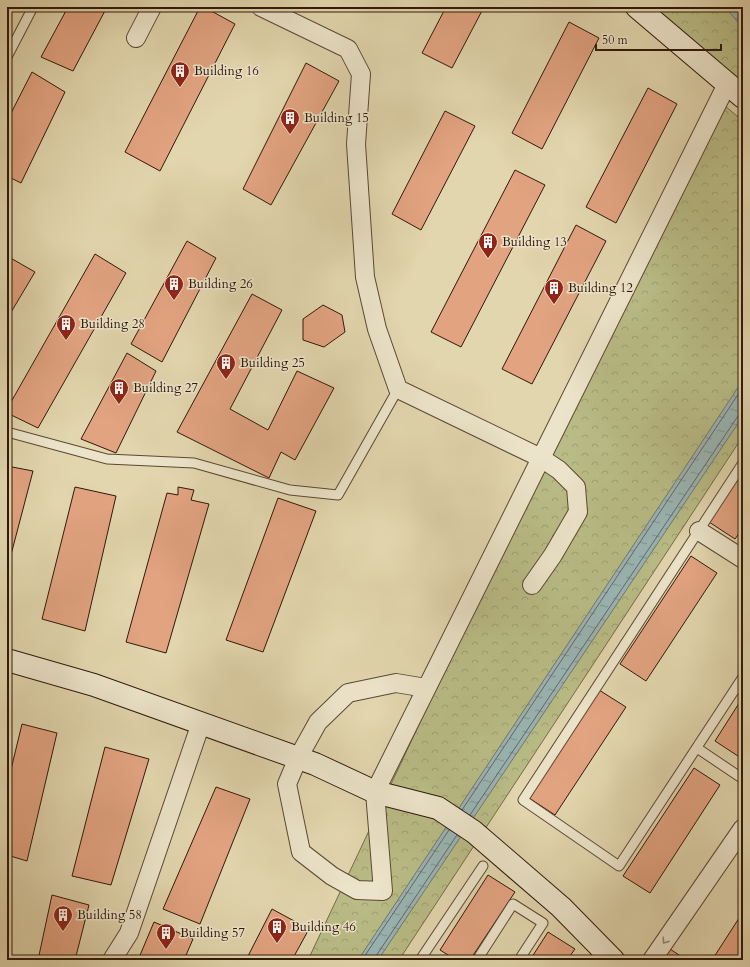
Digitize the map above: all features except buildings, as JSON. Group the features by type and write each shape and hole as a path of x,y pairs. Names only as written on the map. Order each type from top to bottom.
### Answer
{"street":[{"path":"136,38 152,7"},
{"path":"261,7 348,49 361,74 356,144 365,277 377,329 398,389 541,458 559,470 576,487 578,512 553,555 532,585"},
{"path":"426,688 396,683 348,693 318,722 298,758 287,784 301,852 332,876 357,890 383,891 375,792 541,458 735,90 637,7"},
{"path":"700,531 743,559"},
{"path":"7,660 94,685 201,723 315,764 375,792 438,808 474,832 561,907 605,957"},
{"path":"112,960 129,933 201,723"},
{"path":"652,960 743,828"}],"lane":[{"path":"7,57 34,7"},
{"path":"7,432 107,459 194,463 290,490 338,495 398,389"},
{"path":"743,463 523,800 619,866 743,677"},
{"path":"696,748 743,779"},
{"path":"425,958 483,866"},
{"path":"477,960 513,904 543,923 519,960"}],"green space":[{"path":"653,7 743,7 743,84"},
{"path":"725,106 743,121 743,436 399,960 308,960 535,479"}],"water":[{"path":"725,7 743,7 743,28"},
{"path":"743,380 743,416 378,960 358,960"}],"place":[{"name":"Building 16","path":"180,88"},
{"name":"Building 15","path":"290,135"},
{"name":"Building 13","path":"488,259"},
{"name":"Building 26","path":"174,301"},
{"name":"Building 12","path":"554,305"},
{"name":"Building 28","path":"66,341"},
{"name":"Building 25","path":"226,380"},
{"name":"Building 27","path":"119,405"},
{"name":"Building 58","path":"63,932"},
{"name":"Building 46","path":"277,944"},
{"name":"Building 57","path":"166,950"}]}
